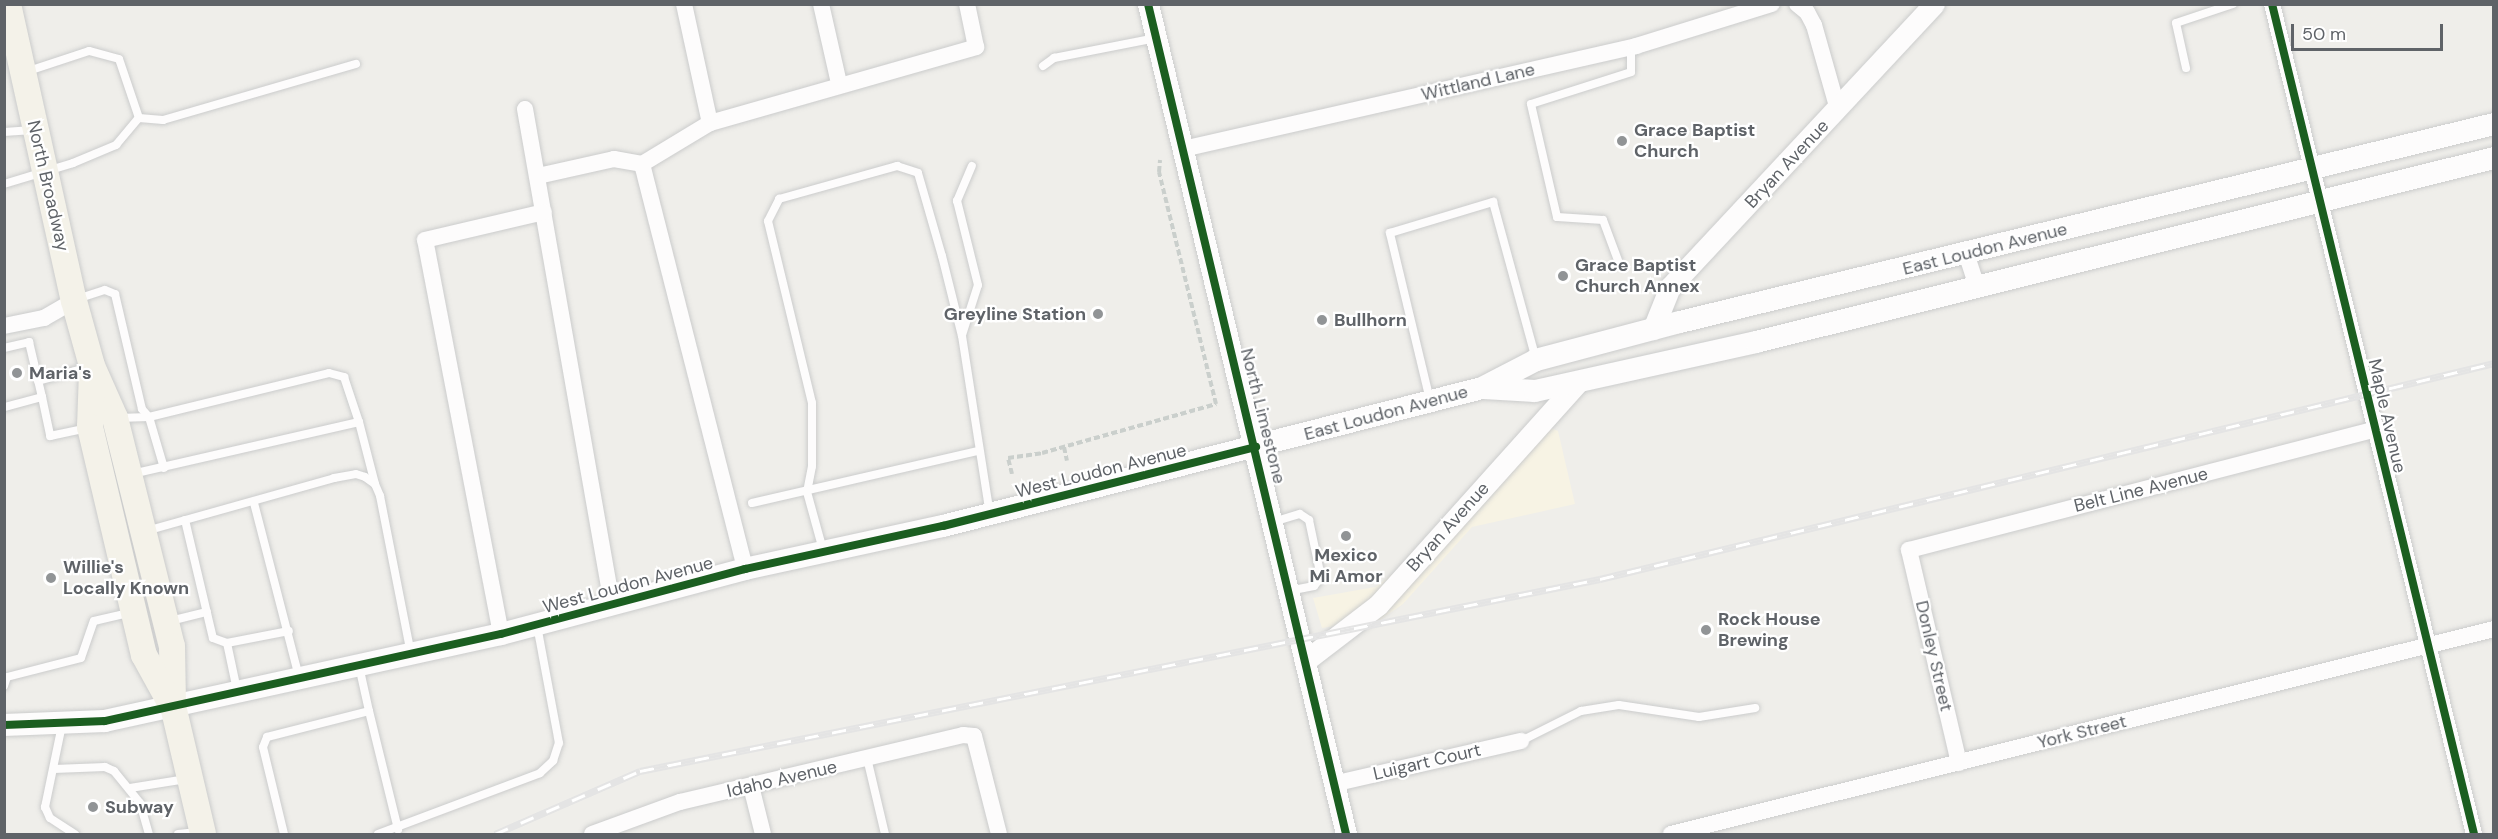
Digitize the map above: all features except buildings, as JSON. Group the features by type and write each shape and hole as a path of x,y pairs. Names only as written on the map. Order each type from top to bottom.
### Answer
{"main road":[{"name":"North Broadway","path":"8,4 25,72 43,174 74,301 92,366 114,418 172,646 172,706 190,779 194,833"},
{"name":"East Loudon Avenue","path":"1256,447 1482,388 1536,360 1653,329 2493,124"},
{"name":"East Loudon Avenue","path":"1482,388 1535,391 1756,342 2493,158"},
{"name":"North Broadway","path":"92,366 90,427 144,655 172,706"},
{"name":"West Loudon Avenue","path":"4,725 62,725 104,721 411,654 501,634 745,569 990,514 1256,447"}],"street":[{"path":"684,4 710,123"},
{"path":"821,4 839,83"},
{"path":"538,176 614,159 642,164 710,123 839,83 976,46 967,4"},
{"name":"North Limestone","path":"1148,4 1256,447 1346,834"},
{"name":"Wittland Lane","path":"1183,149 1631,47 1772,4"},
{"path":"1797,4 1807,12 1814,25 1838,110"},
{"name":"Bryan Avenue","path":"1653,329 1670,287 1838,110 1934,4"},
{"name":"Maple Avenue","path":"2272,4 2374,430 2475,834"},
{"path":"525,109 612,604"},
{"path":"642,164 745,569"},
{"path":"501,634 425,240 544,212"},
{"path":"1966,253 1977,286"},
{"path":"4,326 44,318 74,301"},
{"name":"Bryan Avenue","path":"1305,661 1378,604 1579,381"},
{"name":"Belt Line Avenue","path":"1909,550 2374,430"},
{"name":"Donley Street","path":"1909,550 1959,763"},
{"name":"York Street","path":"1671,834 2493,629"},
{"name":"Idaho Avenue","path":"592,834 680,802 963,735 974,736 999,834"},
{"name":"Luigart Court","path":"1334,784 1521,741"},
{"path":"751,786 763,834"}],"lane":[{"path":"2186,68 2176,23 2233,4"},
{"path":"1043,66 1054,58 1156,38"},
{"path":"1619,263 1603,220 1557,217 1531,104 1631,72 1631,47"},
{"path":"25,72 89,51 119,59 139,118"},
{"path":"139,118 164,120 356,64"},
{"path":"4,184 43,174 116,145 139,118"},
{"path":"4,132 34,130"},
{"path":"824,552 807,492 812,466 812,403 768,221 779,199 897,166 918,173 962,336 973,426 990,514"},
{"path":"962,336 978,285 957,201 972,166"},
{"path":"1430,401 1390,233 1493,202 1536,360"},
{"path":"74,301 105,290 115,294 142,409 149,417 164,468"},
{"path":"4,348 29,342 50,436 90,427"},
{"path":"38,381 92,366"},
{"path":"114,418 149,417 329,373 344,377 359,422 375,484 411,654"},
{"path":"4,407 42,398"},
{"path":"129,474 164,468 359,422"},
{"path":"752,503 978,451"},
{"path":"143,532 356,474 375,484"},
{"path":"254,503 299,678"},
{"path":"1273,522 1300,514 1309,520 1321,577 1314,586 1288,591"},
{"path":"185,519 213,638 227,643 288,631"},
{"path":"4,686 7,677 81,658 94,621 134,612"},
{"path":"166,622 207,612"},
{"path":"378,834 398,829 540,773 553,761 559,743 537,624"},
{"path":"227,643 237,691"},
{"path":"359,665 398,829"},
{"path":"1521,741 1581,711 1619,705 1699,717 1755,708"},
{"path":"284,834 262,747 267,736 369,711"},
{"path":"62,725 45,807 50,818 75,834"},
{"path":"867,758 885,834"},
{"path":"54,769 105,767 130,788 140,803 149,834"},
{"path":"130,788 190,779"}],"path":[{"path":"1012,474 1008,458 1064,447 1216,404 1159,172 1160,160"},
{"path":"1064,447 1068,461"}],"shaded area":[{"path":"1536,422 1558,431 1575,504 1472,527 1403,604 1380,620 1322,628 1313,598 1375,587 1404,565"}],"railway":[{"path":"495,834 640,771 1600,579 2494,363"}],"cycle path":[{"path":"1148,4 1346,834"},
{"path":"2272,4 2474,834"},
{"path":"4,725 105,721 501,634 745,569 943,526 1256,447"}],"place":[{"name":"Grace Baptist Church","path":"1622,141"},
{"name":"Grace Baptist Church Annex","path":"1563,276"},
{"name":"Greyline Station","path":"1098,314"},
{"name":"Bullhorn","path":"1322,320"},
{"name":"Maria's","path":"17,373"},
{"name":"Mexico Mi Amor","path":"1346,536"},
{"name":"Willie's Locally Known","path":"51,578"},
{"name":"Rock House Brewing","path":"1706,630"},
{"name":"Subway","path":"93,807"}]}
